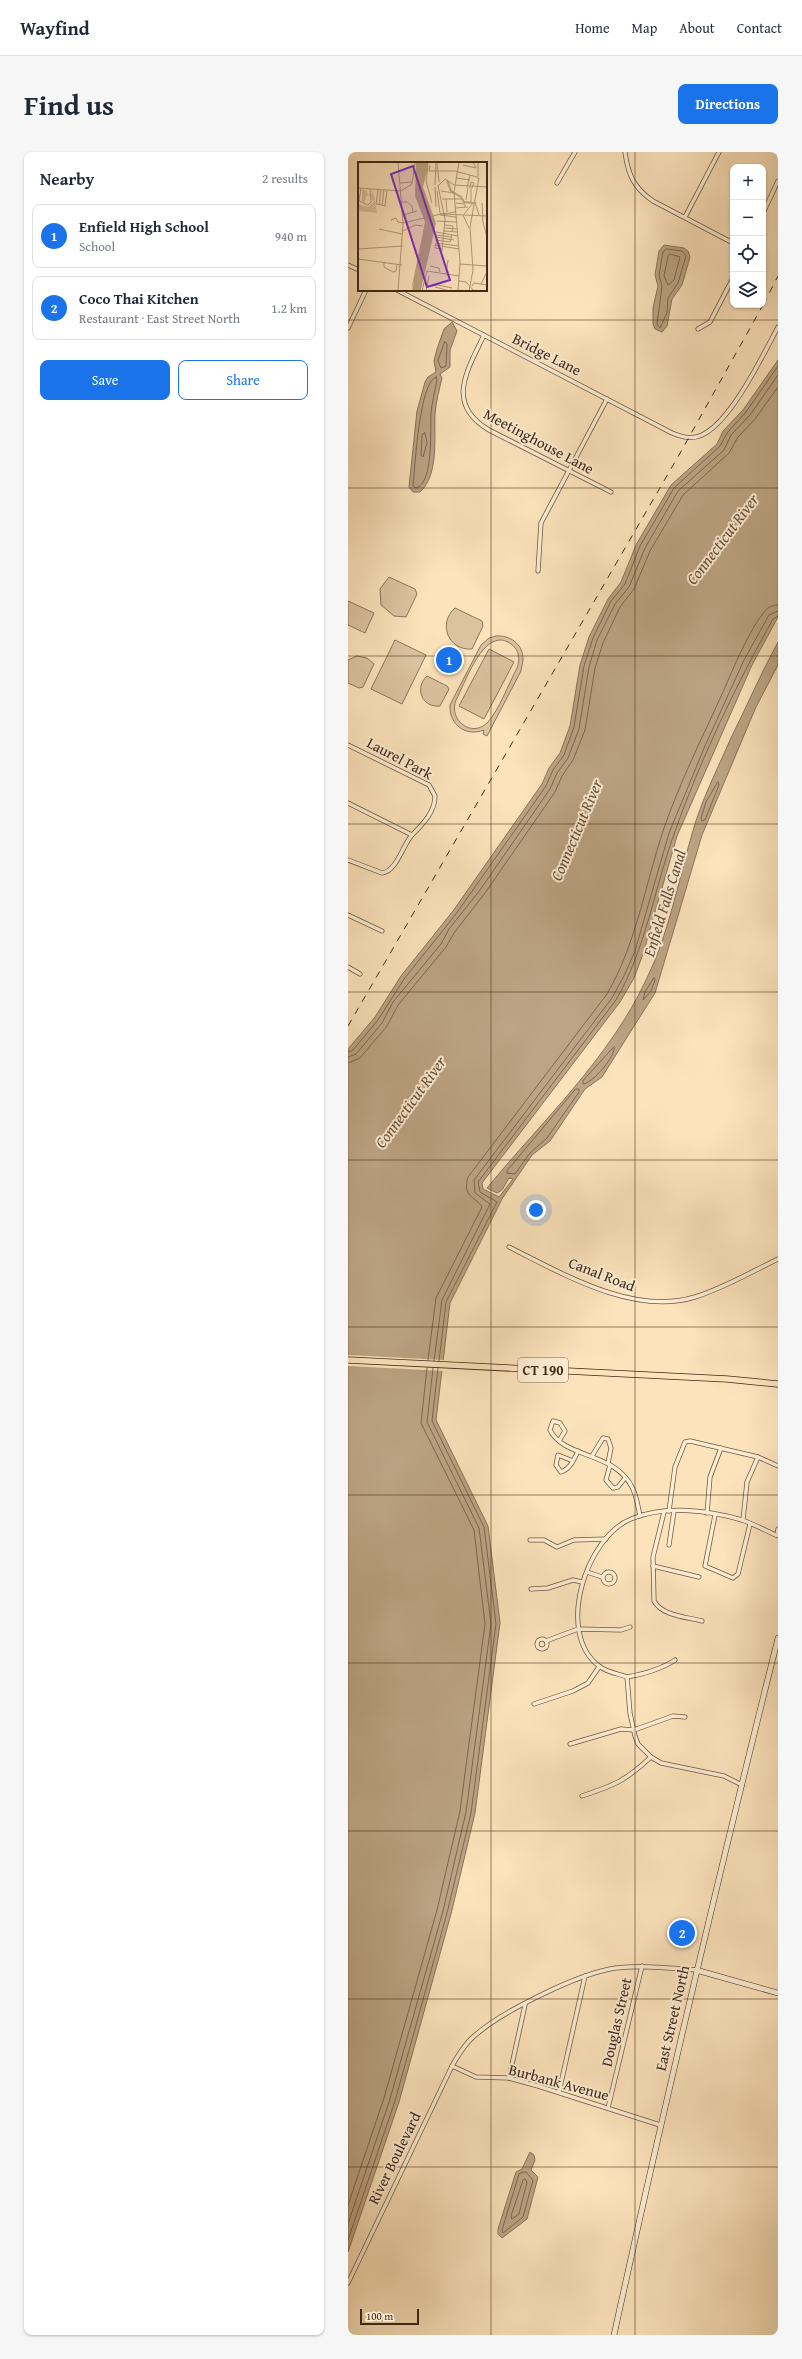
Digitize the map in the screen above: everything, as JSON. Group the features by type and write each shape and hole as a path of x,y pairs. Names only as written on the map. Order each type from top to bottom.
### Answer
{"main road":[{"name":"CT 190","path":"348,1360 741,1380 778,1384"},
{"name":"East Street North","path":"614,2335 696,1970 778,1638"},
{"path":"696,1970 778,1993"}],"street":[{"path":"558,184 575,152"},
{"path":"625,152 629,174 642,193 684,218 730,241"},
{"path":"684,218 719,152"},
{"path":"766,207 778,181"},
{"path":"348,265 358,270"},
{"path":"698,329 710,322 730,284"},
{"path":"348,328 366,291"},
{"name":"Bridge Lane","path":"399,291 672,433 686,437 696,437 708,432 729,409 745,387 778,327"},
{"name":"Meetinghouse Lane","path":"484,335 466,373 464,382 466,406 470,417 489,430 611,492"},
{"path":"538,570 541,523 607,399"},
{"name":"Laurel Park","path":"348,745 429,785 434,791 435,799 429,814 418,831 412,835 389,871 382,873 348,860"},
{"path":"348,803 412,835"},
{"path":"348,915 382,931"},
{"path":"348,967 360,974"},
{"name":"Canal Road","path":"509,1247 602,1290 635,1300 650,1301 677,1300 694,1297 778,1259"},
{"path":"559,1441 565,1431 560,1423 553,1421 550,1430 559,1441 609,1464 625,1478 633,1488 640,1516"},
{"path":"592,1456 600,1441 603,1438 608,1439 611,1448 606,1480 613,1488 618,1487 625,1478"},
{"path":"702,1621 664,1612 657,1607 654,1601 653,1566 655,1550 666,1512 674,1467 685,1442 690,1440 758,1457 778,1466"},
{"path":"707,1513 710,1477 721,1448"},
{"path":"574,1461 558,1455 556,1466 560,1472 574,1461 578,1451"},
{"path":"743,1520 747,1482 758,1457"},
{"path":"669,1545 674,1511"},
{"path":"675,1660 666,1666 640,1675 627,1677 599,1667 585,1648 578,1629 577,1611 582,1582 606,1539 623,1523 640,1516 674,1511 715,1514 743,1520 777,1535 778,1529"},
{"path":"715,1514 705,1566 733,1578 738,1574 750,1524"},
{"path":"530,1540 544,1540 557,1547 574,1540 606,1539"},
{"path":"653,1566 700,1576"},
{"path":"587,1572 602,1576"},
{"path":"531,1589 548,1588 573,1580 582,1582"},
{"path":"546,1641 578,1629 621,1630 630,1627"},
{"path":"534,1704 573,1691 588,1683 599,1667"},
{"path":"627,1677 630,1713 638,1744 651,1757 661,1764 724,1776 742,1785"},
{"path":"570,1744 621,1729 634,1730 674,1716 685,1717"},
{"path":"582,1796 610,1787 629,1777 651,1757"},
{"name":"River Boulevard","path":"348,2283 452,2066 470,2040 492,2024 549,1990 585,1976 614,1968 642,1966 696,1970"},
{"name":"Douglas Street","path":"608,2108 642,1966"},
{"path":"559,2092 585,1976"},
{"path":"509,2078 525,2004"},
{"name":"Burbank Avenue","path":"452,2066 476,2077 509,2078 559,2092 660,2125"}],"shaded area":[{"path":"389,577 415,589 417,594 406,617 394,616 381,605 380,589"},
{"path":"348,601 374,613 365,633 348,625"},
{"path":"455,608 482,621 483,626 472,649 457,646 448,635 446,629 447,621"},
{"path":"501,636 511,639 521,649 523,659 521,671 487,736 483,734 484,730 471,732 460,728 452,718 450,705 481,645 489,638","holes":["502,640 517,650 519,659 517,668 500,704 492,717 482,727 475,729 469,728 463,725 455,714 454,707 456,700 474,663 487,646 494,641"]},
{"path":"395,640 426,655 402,704 371,689"},
{"path":"489,649 514,662 484,719 459,706"},
{"path":"357,656 367,658 374,664 363,687 359,688 348,683 348,660"},
{"path":"427,676 447,686 449,689 440,706 429,704 422,696 421,686"}],"water":[{"path":"664,245 684,248 688,251 690,257 682,285 672,299 667,326 662,332 655,329 653,324 653,308 658,286 655,275 659,251"},
{"path":"452,322 457,331 450,350 450,367 440,374 442,378 435,410 435,444 433,466 426,485 420,492 413,492 409,487 417,411 425,382 428,377 436,372 434,361 444,329"},
{"name":"Connecticut River","path":"778,360 778,617 752,665 677,836 643,954 634,978 620,1002 482,1183 483,1189 499,1197 513,1179 509,1178 502,1190 497,1193 487,1188 595,1062 632,1007 655,961 667,925 692,834 705,798 731,738 778,642 778,665 756,707 702,835 655,993 602,1077 585,1089 550,1141 532,1155 502,1199 450,1303 436,1420 488,1526 500,1623 475,1813 451,1914 399,2102 348,2252 348,1049 375,1017 401,976 453,911 542,784 549,768 560,753 570,726 580,665 589,637 608,599 621,582 636,545 671,485 717,444 723,431 743,410"},
{"path":"530,2152 534,2155 535,2160 531,2170 538,2177 527,2219 502,2238 498,2234 498,2229 516,2172 522,2169"}],"pier":[{"path":"348,1355 445,1360 444,1371 348,1366"}],"railway":[{"path":"766,299 778,276"},
{"path":"348,1026 679,455 761,308"}],"place":[{"name":"Enfield High School","path":"449,660"},
{"name":"Coco Thai Kitchen","path":"682,1933"}],"water label":[{"name":"Enfield Falls Canal","path":"664,903"}]}
